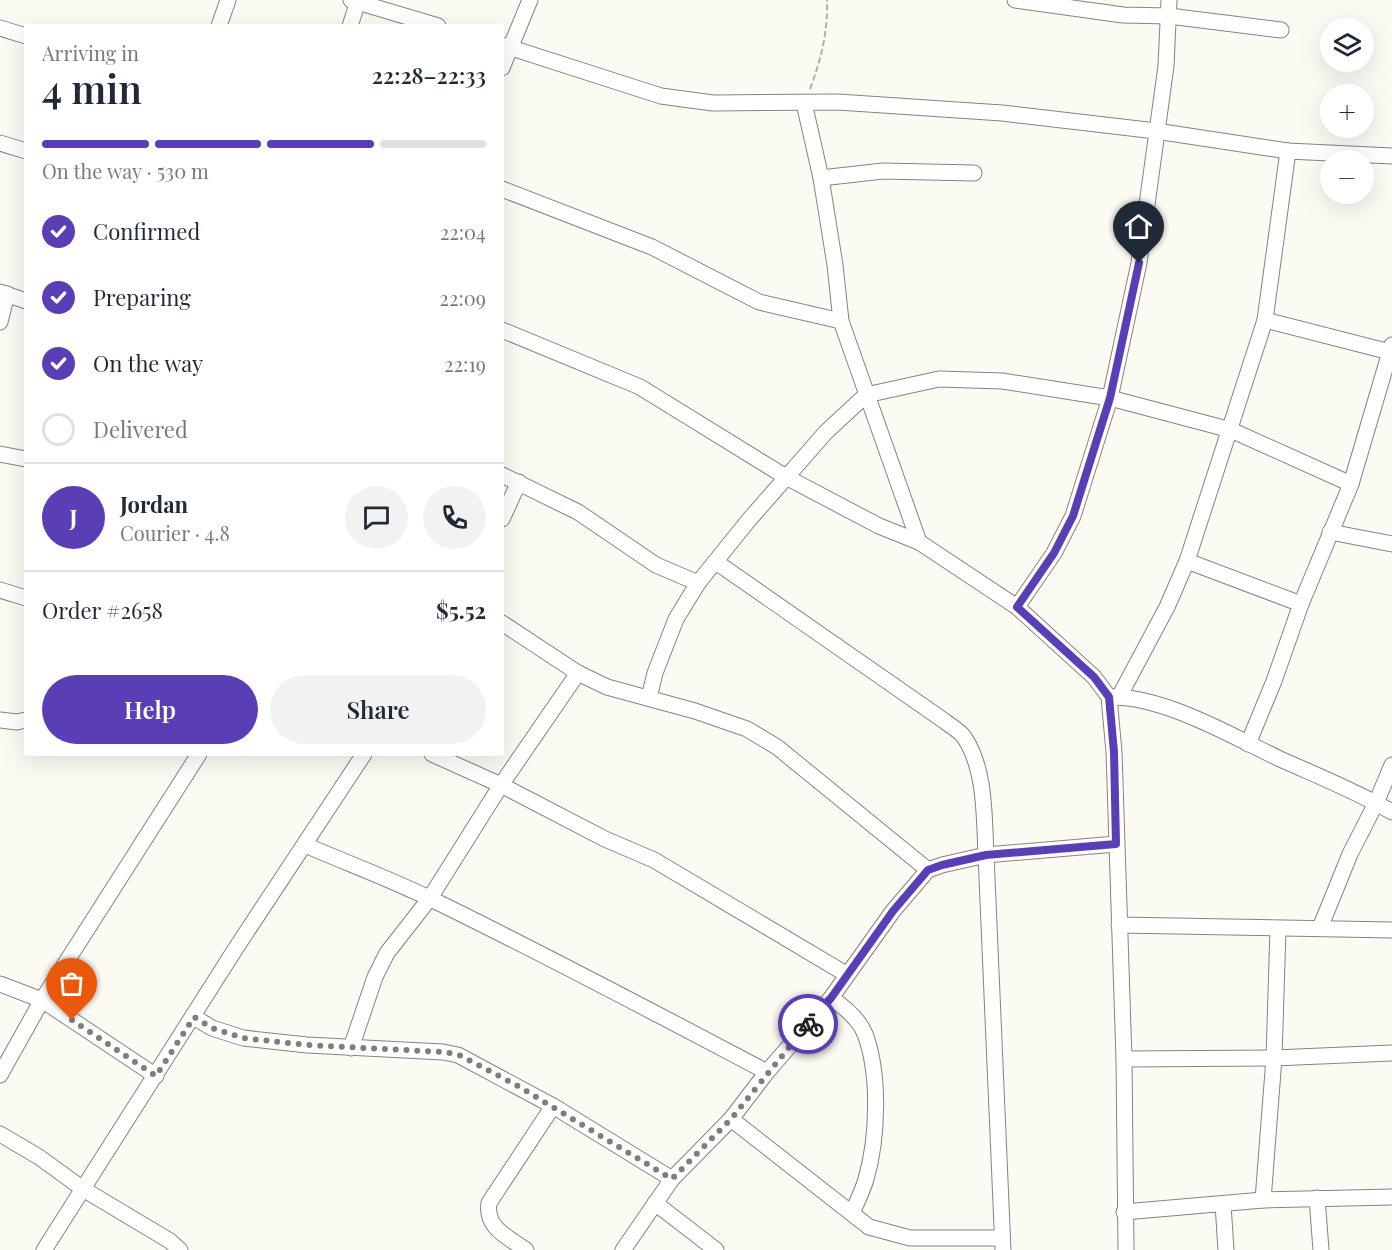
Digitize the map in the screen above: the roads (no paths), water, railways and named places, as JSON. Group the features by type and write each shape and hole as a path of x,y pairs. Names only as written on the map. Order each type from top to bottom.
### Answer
{"street":[{"path":"220,24 228,0"},
{"path":"530,0 507,46 661,96 713,103 847,102 1002,113 1156,131 1288,151 1392,156"},
{"path":"1015,0 1123,15 1169,16 1281,30"},
{"path":"1017,607 1054,553 1073,516 1110,398 1139,263 1166,66 1169,0"},
{"path":"350,24 354,1 431,24"},
{"path":"0,28 24,35"},
{"path":"804,103 821,178 841,321 919,542"},
{"path":"0,143 24,150"},
{"path":"1126,1250 1124,1059 1116,844 1114,697 1167,607 1187,561 1230,430 1265,320 1288,151"},
{"path":"821,178 883,171 974,173"},
{"path":"504,190 652,247 759,302 841,321"},
{"path":"0,322 3,293 24,300"},
{"path":"1248,744 1274,681 1301,604 1351,484 1391,349 1265,320"},
{"path":"504,331 640,387 786,477 879,526 919,542 1017,607 1114,697 1158,705 1248,744 1392,812"},
{"path":"649,698 655,673 676,619 698,583 826,432 866,395 939,379 1002,381 1110,398 1230,430 1351,484"},
{"path":"0,454 24,459"},
{"path":"504,476 578,512 656,565 698,583"},
{"path":"504,515 519,482"},
{"path":"1330,532 1392,544"},
{"path":"1187,561 1301,604"},
{"path":"716,562 963,735 974,755 982,801 986,855 1003,1244 910,1238 868,1227 731,1119"},
{"path":"0,590 24,597"},
{"path":"504,624 579,673 607,687 747,729 777,747 928,870"},
{"path":"351,1048 375,977 387,953 430,898 501,785 579,673"},
{"path":"0,720 24,720"},
{"path":"0,1075 42,1000 198,756"},
{"path":"44,1250 236,948 363,756"},
{"path":"436,756 501,785 605,839 654,860 846,974"},
{"path":"1320,928 1350,854 1392,765"},
{"path":"623,1250 672,1179 731,1119 766,1072 831,998 893,911 928,870 986,855 1116,844"},
{"path":"305,845 430,898 514,942 557,961 766,1072"},
{"path":"1119,925 1392,930"},
{"path":"1263,1200 1275,1058 1278,929"},
{"path":"0,984 42,1000 156,1076"},
{"path":"831,998 845,1007 864,1032 874,1073 873,1149 866,1180 852,1213"},
{"path":"194,1017 212,1028 243,1038 351,1048 444,1052 459,1055 553,1106 672,1179"},
{"path":"1124,1059 1275,1058 1392,1053"},
{"path":"526,1250 490,1223 487,1214 489,1203 553,1106"},
{"path":"0,1134 39,1156 83,1189 170,1241 180,1250"},
{"path":"1124,1212 1263,1200 1392,1197"},
{"path":"1317,1198 1321,1250"},
{"path":"655,1203 716,1250"},
{"path":"1223,1204 1226,1250"}]}
